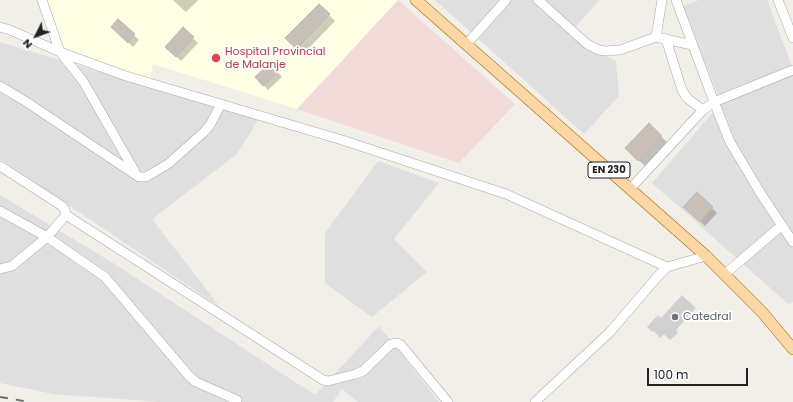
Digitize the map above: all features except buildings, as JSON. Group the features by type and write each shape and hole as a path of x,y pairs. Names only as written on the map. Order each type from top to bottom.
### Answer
{"main road":[{"name":"EN 230","path":"416,0 706,256 762,312 793,349"}],"street":[{"path":"42,0 60,52 83,81 135,173"},
{"path":"466,45 506,0"},
{"path":"538,0 587,44 599,50 616,50 661,38 692,45"},
{"path":"662,0 661,38 682,90 687,98 703,110"},
{"path":"676,0 730,142 781,226 793,242"},
{"path":"778,0 793,38"},
{"path":"0,28 10,30 60,52 126,76 342,140 506,194 667,267"},
{"path":"630,189 703,110 714,102 793,70"},
{"path":"0,86 32,105 139,177 146,177 168,164 204,132 210,125 222,104"},
{"path":"0,166 62,206 66,215 322,380 328,381 363,371 391,344 397,343 401,345 448,402"},
{"path":"0,211 46,237 105,277 189,376 196,382 237,400"},
{"path":"0,269 12,266 46,237 66,215"},
{"path":"725,274 781,226"},
{"path":"535,402 610,332 667,267 706,256"}],"shaded area":[{"name":"Hospital Provincial de Malanje","path":"47,0 398,0 297,109 153,64 149,80 73,53 60,45"},
{"path":"398,0 515,104 459,163 297,109"},
{"path":"435,0 600,0 568,35 616,61 619,96 584,134"},
{"path":"699,0 767,0 793,69 793,302 788,304 652,183 721,103 683,6"},
{"path":"0,42 258,120 237,154 152,219 220,307 0,159"},
{"path":"378,161 439,183 394,239 427,272 372,317 325,283 325,233"},
{"path":"0,195 110,261 315,395 379,326 439,402 358,402 342,389 333,402 161,402 53,394 0,383"},
{"name":"Catedral","path":"682,295 696,308 676,330 678,333 670,340 664,334 660,338 654,331 652,332 647,327 658,315 661,318"}],"railway":[{"path":"0,397 30,402"}],"place":[{"name":"Hospital Provincial de Malanje","path":"216,58"},
{"name":"Catedral","path":"675,317"}]}
